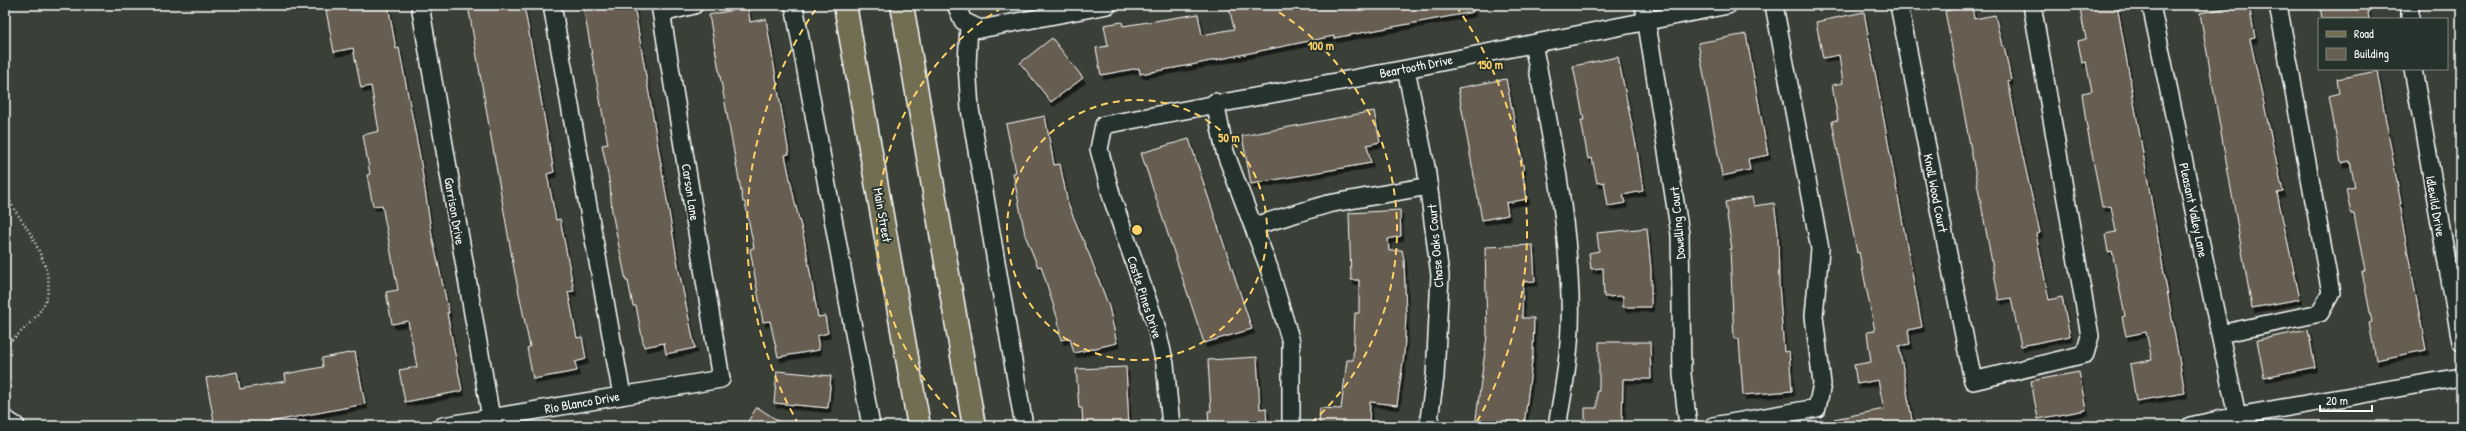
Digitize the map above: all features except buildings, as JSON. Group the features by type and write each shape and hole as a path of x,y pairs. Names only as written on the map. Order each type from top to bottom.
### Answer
{"main road":[{"name":"Main Street","path":"845,5 920,426"},
{"path":"902,5 974,426"}],"street":[{"name":"Garrison Drive","path":"420,5 491,418"},
{"path":"552,5 622,396"},
{"path":"661,9 694,5"},
{"path":"794,5 871,426"},
{"path":"956,5 963,21 980,29 1108,5"},
{"name":"Dowelling Court","path":"1644,5 1680,234 1682,374 1688,426"},
{"name":"Beartooth Drive","path":"1104,125 1215,102 1533,44 1728,5"},
{"path":"1713,426 1817,408 1822,384 1814,316 1820,249 1774,5"},
{"name":"Knoll Wood Court","path":"1899,5 1973,381 2086,354 2090,336 2032,5"},
{"name":"Pleasant Valley Lane","path":"2151,5 2237,416"},
{"path":"2220,334 2320,313 2331,293 2278,5"},
{"path":"2410,5 2410,18"},
{"name":"Carson Lane","path":"661,9 721,379"},
{"path":"969,24 967,66 970,109 1024,426"},
{"path":"1533,44 1558,172 1570,297 1566,378 1557,426"},
{"name":"Chase Oaks Court","path":"1406,68 1429,186 1440,275 1435,377 1428,426"},
{"name":"Idlewild Drive","path":"2413,70 2457,296 2461,342"},
{"path":"1215,102 1225,152 1254,226 1291,342 1291,426"},
{"name":"Castle Pines Drive","path":"1104,125 1099,149 1112,198 1155,322 1165,364 1171,426"},
{"path":"1254,226 1328,204 1429,186"},
{"path":"2190,426 2237,416 2461,377"},
{"name":"Rio Blanco Drive","path":"443,426 721,379"},
{"path":"5,419 16,426"}],"path":[{"path":"5,191 11,205 29,232 49,273 48,298 27,327 5,346"}]}
